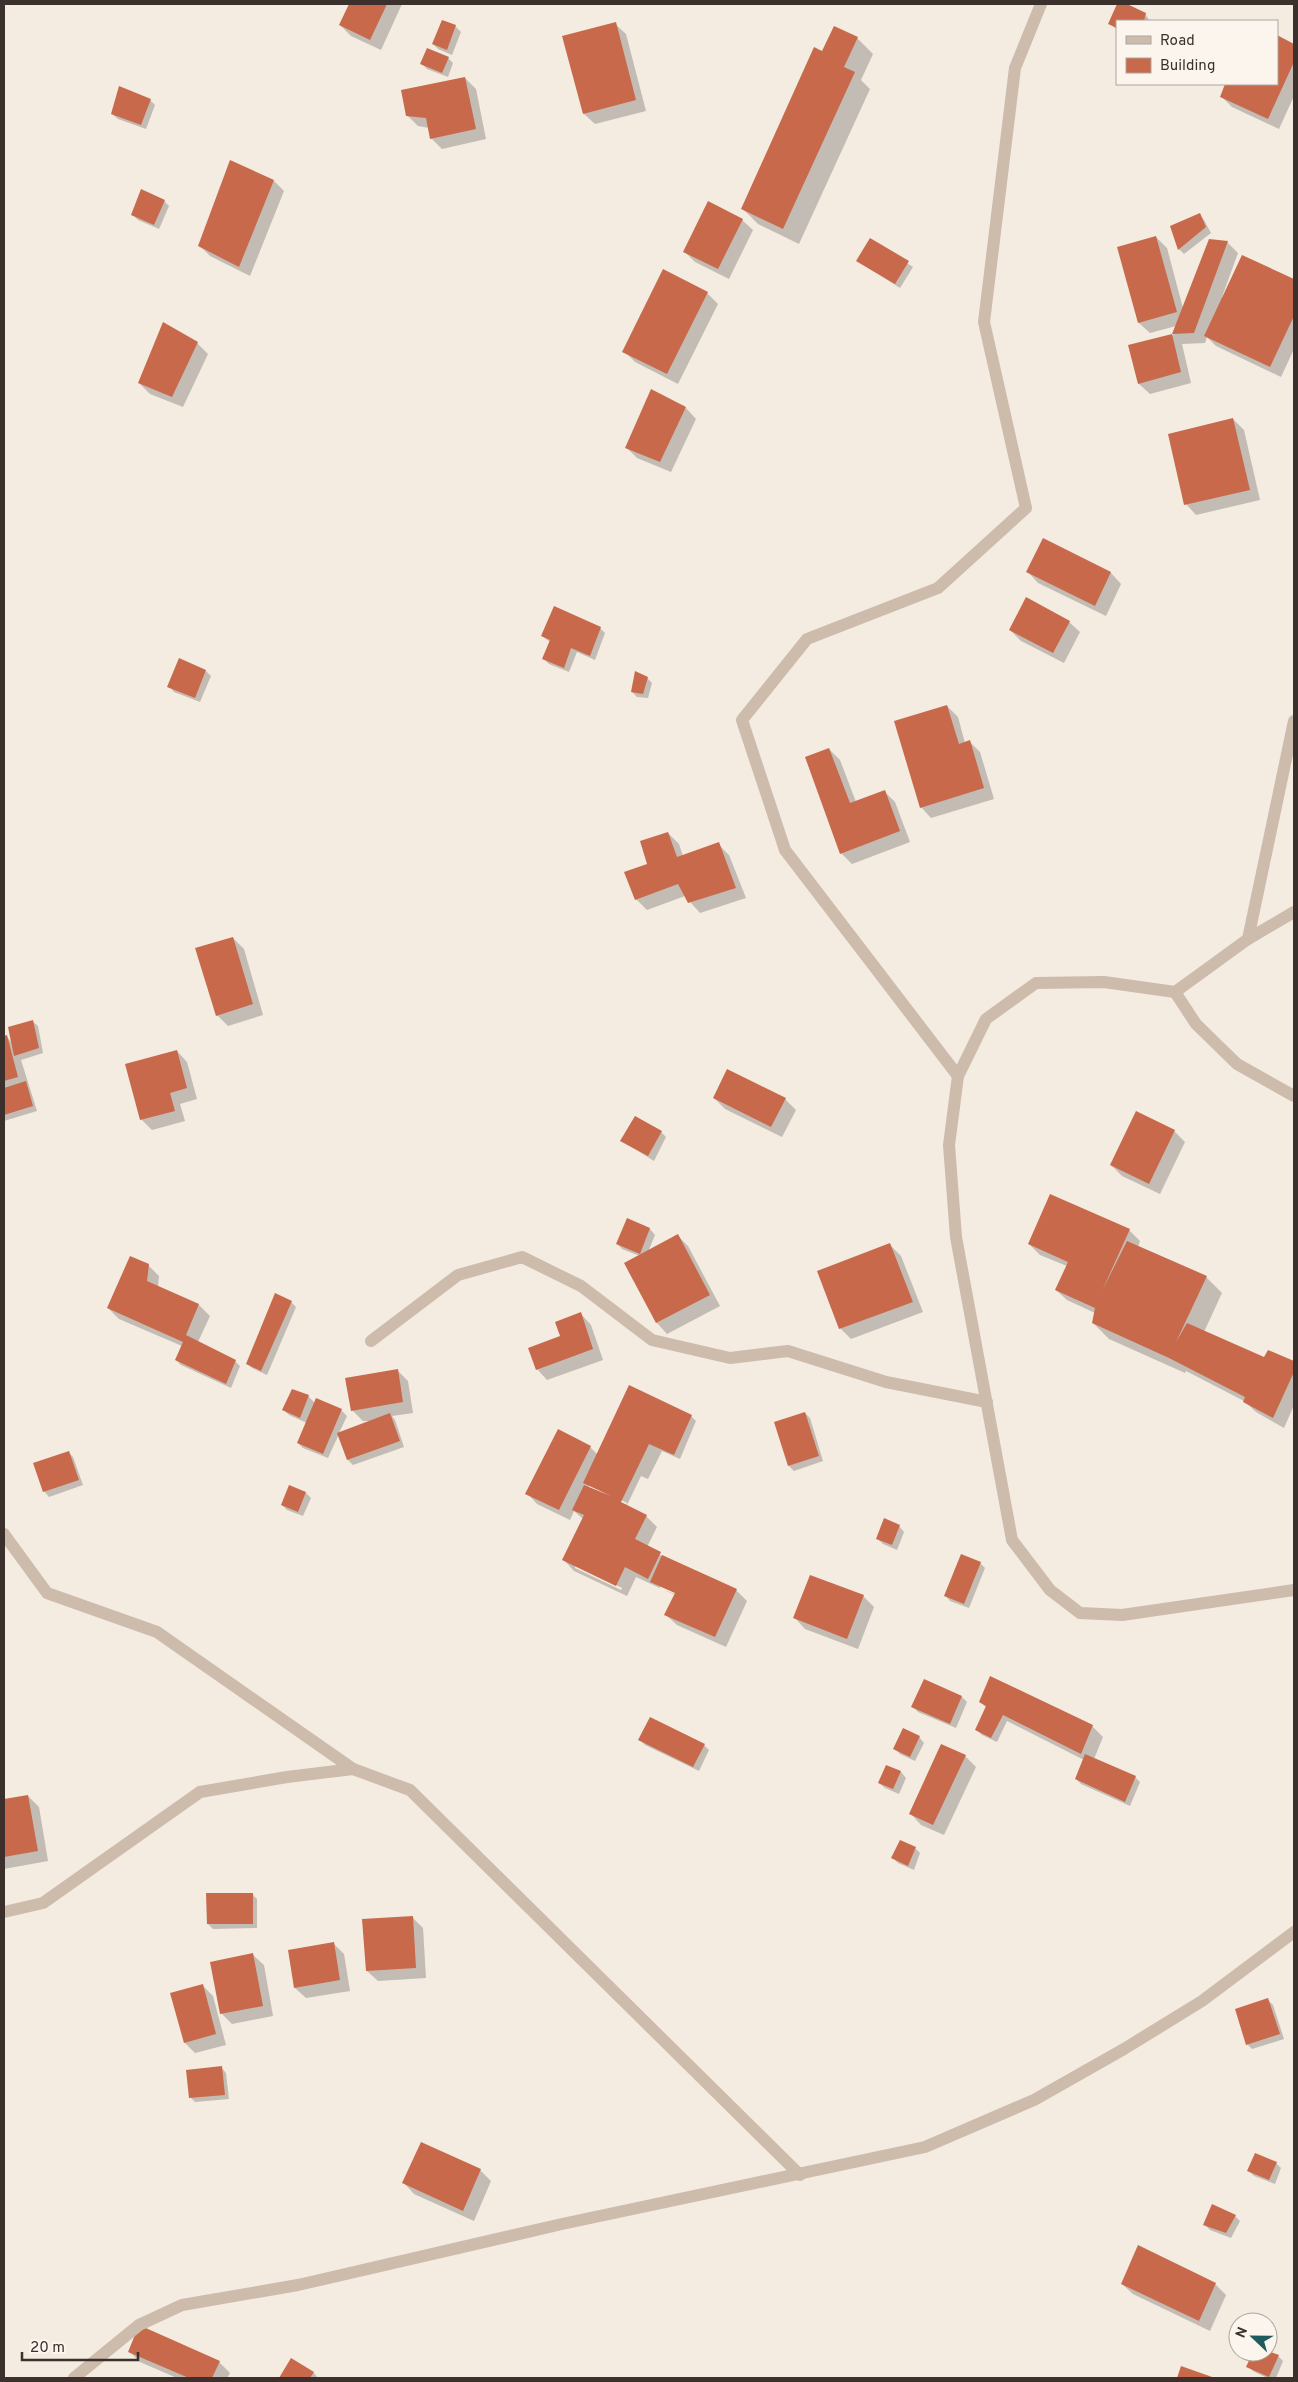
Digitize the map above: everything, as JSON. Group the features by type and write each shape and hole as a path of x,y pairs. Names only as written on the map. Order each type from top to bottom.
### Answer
{"street":[{"path":"958,1076 785,850 742,720 807,639 938,588 1026,508 984,322 1015,68 1041,4"},
{"path":"1248,939 1294,722"},
{"path":"1294,912 1248,939 1175,992 1104,982 1036,983 986,1019 958,1076 949,1145 956,1237 1012,1540 1050,1590 1080,1613 1122,1615 1294,1590"},
{"path":"1175,992 1196,1024 1237,1064 1294,1096"},
{"path":"371,1341 458,1275 522,1257 581,1286 652,1340 730,1358 788,1351 886,1382 987,1402"},
{"path":"4,1534 47,1593 157,1632 353,1769 410,1790 800,2175"},
{"path":"4,1912 44,1903 200,1792 287,1777 353,1769"},
{"path":"74,2378 139,2325 182,2305 298,2285 562,2224 925,2147 1034,2100 1124,2049 1202,2001 1294,1932"}],"building":[{"path":"349,4 387,4 370,40 339,25"},
{"path":"1117,4 1127,4 1146,13 1144,20 1116,20 1116,28 1108,24"},
{"path":"442,20 456,25 447,50 432,44"},
{"path":"616,22 636,100 583,114 562,36"},
{"path":"834,26 858,37 844,67 855,72 783,229 741,209 814,47 822,51"},
{"path":"1278,36 1294,44 1294,62 1268,119 1220,97 1225,85 1278,85"},
{"path":"427,48 449,57 442,73 420,64"},
{"path":"465,77 476,129 430,139 426,118 406,116 401,90"},
{"path":"119,86 151,99 141,125 111,114"},
{"path":"230,160 274,180 239,267 198,246"},
{"path":"141,189 165,200 154,225 131,215"},
{"path":"708,201 743,219 718,269 683,252"},
{"path":"1200,213 1206,227 1178,250 1170,226"},
{"path":"1156,236 1177,312 1138,323 1117,247"},
{"path":"870,238 909,261 895,284 856,261"},
{"path":"1209,239 1228,241 1194,333 1172,334"},
{"path":"1242,255 1294,279 1294,316 1270,367 1204,336"},
{"path":"663,269 708,292 667,374 622,352"},
{"path":"163,322 198,342 172,397 138,383"},
{"path":"1172,334 1181,372 1138,384 1128,345"},
{"path":"651,389 686,407 660,462 625,448"},
{"path":"1233,418 1250,490 1184,505 1168,434"},
{"path":"1043,538 1111,572 1095,606 1026,572"},
{"path":"1026,597 1070,621 1053,653 1009,630"},
{"path":"554,606 601,627 590,656 571,648 564,668 542,659 550,640 541,636"},
{"path":"179,658 206,670 195,698 167,687"},
{"path":"635,671 648,677 643,694 631,692"},
{"path":"947,705 959,744 970,740 984,788 920,808 894,721"},
{"path":"829,748 850,803 885,790 900,831 840,854 805,757"},
{"path":"668,832 677,857 719,842 736,888 688,903 678,884 635,900 624,872 647,864 640,841"},
{"path":"233,937 253,1004 216,1016 195,948"},
{"path":"33,1020 39,1048 14,1056 8,1027"},
{"path":"7,1035 18,1077 4,1081 4,1036"},
{"path":"177,1050 187,1088 170,1093 175,1111 140,1120 125,1064"},
{"path":"727,1069 786,1098 771,1127 713,1098"},
{"path":"26,1081 33,1106 4,1115 4,1088"},
{"path":"1136,1111 1175,1130 1149,1184 1110,1165"},
{"path":"635,1116 662,1131 648,1156 620,1141"},
{"path":"1050,1194 1130,1229 1102,1291 1127,1241 1207,1276 1176,1342 1187,1323 1264,1357 1268,1350 1294,1361 1294,1372 1273,1418 1243,1402 1245,1397 1169,1358 1092,1323 1095,1308 1055,1290 1068,1262 1028,1244"},
{"path":"627,1218 650,1228 640,1254 616,1244"},
{"path":"678,1234 710,1295 656,1323 624,1263"},
{"path":"890,1243 913,1302 839,1329 817,1271"},
{"path":"130,1256 149,1264 147,1281 199,1304 186,1335 236,1360 226,1384 175,1360 183,1342 107,1308"},
{"path":"275,1293 292,1301 261,1371 246,1364"},
{"path":"581,1312 593,1349 536,1370 528,1348 560,1336 555,1322"},
{"path":"398,1369 403,1402 351,1411 345,1378"},
{"path":"629,1385 692,1415 674,1455 649,1444 621,1502 647,1515 635,1539 661,1552 648,1579 625,1567 616,1586 562,1560 584,1515 572,1510 584,1485 611,1496 583,1483"},
{"path":"292,1389 309,1395 300,1418 282,1410"},
{"path":"316,1398 342,1409 323,1454 297,1443"},
{"path":"805,1412 819,1456 788,1466 774,1422"},
{"path":"390,1413 400,1441 347,1460 337,1433"},
{"path":"558,1429 591,1446 559,1510 525,1494"},
{"path":"69,1451 79,1480 43,1492 33,1463"},
{"path":"289,1485 306,1492 298,1512 281,1505"},
{"path":"884,1518 900,1525 892,1545 876,1539"},
{"path":"961,1554 981,1562 964,1604 944,1596"},
{"path":"662,1555 737,1589 715,1637 664,1615 675,1593 650,1582"},
{"path":"810,1575 864,1595 847,1639 793,1618"},
{"path":"990,1676 1093,1725 1081,1754 1003,1715 991,1738 975,1730 986,1706 979,1702"},
{"path":"924,1679 962,1696 950,1724 911,1707"},
{"path":"650,1717 705,1744 693,1767 638,1740"},
{"path":"903,1728 920,1736 910,1757 893,1749"},
{"path":"941,1744 966,1755 933,1825 909,1814"},
{"path":"1085,1754 1136,1776 1125,1802 1075,1779"},
{"path":"886,1765 901,1771 893,1789 878,1783"},
{"path":"28,1795 38,1851 4,1857 4,1799"},
{"path":"900,1840 916,1847 908,1866 891,1858"},
{"path":"206,1893 253,1893 253,1924 207,1924"},
{"path":"413,1916 416,1968 366,1971 362,1919"},
{"path":"334,1942 340,1980 294,1988 288,1950"},
{"path":"253,1953 263,2006 220,2014 210,1962"},
{"path":"203,1984 216,2034 184,2043 170,1993"},
{"path":"1268,1998 1280,2034 1246,2045 1235,2009"},
{"path":"222,2066 225,2095 189,2098 186,2070"},
{"path":"421,2142 481,2169 463,2211 402,2183"},
{"path":"1255,2153 1277,2162 1269,2180 1247,2171"},
{"path":"1212,2204 1236,2215 1226,2233 1203,2225"},
{"path":"1138,2245 1216,2283 1199,2321 1121,2284"},
{"path":"139,2325 220,2361 212,2378 189,2378 128,2352"},
{"path":"291,2358 314,2372 310,2378 279,2378"},
{"path":"1248,2362 1276,2362 1269,2377 1246,2367"},
{"path":"1181,2366 1215,2378 1177,2378"}]}
